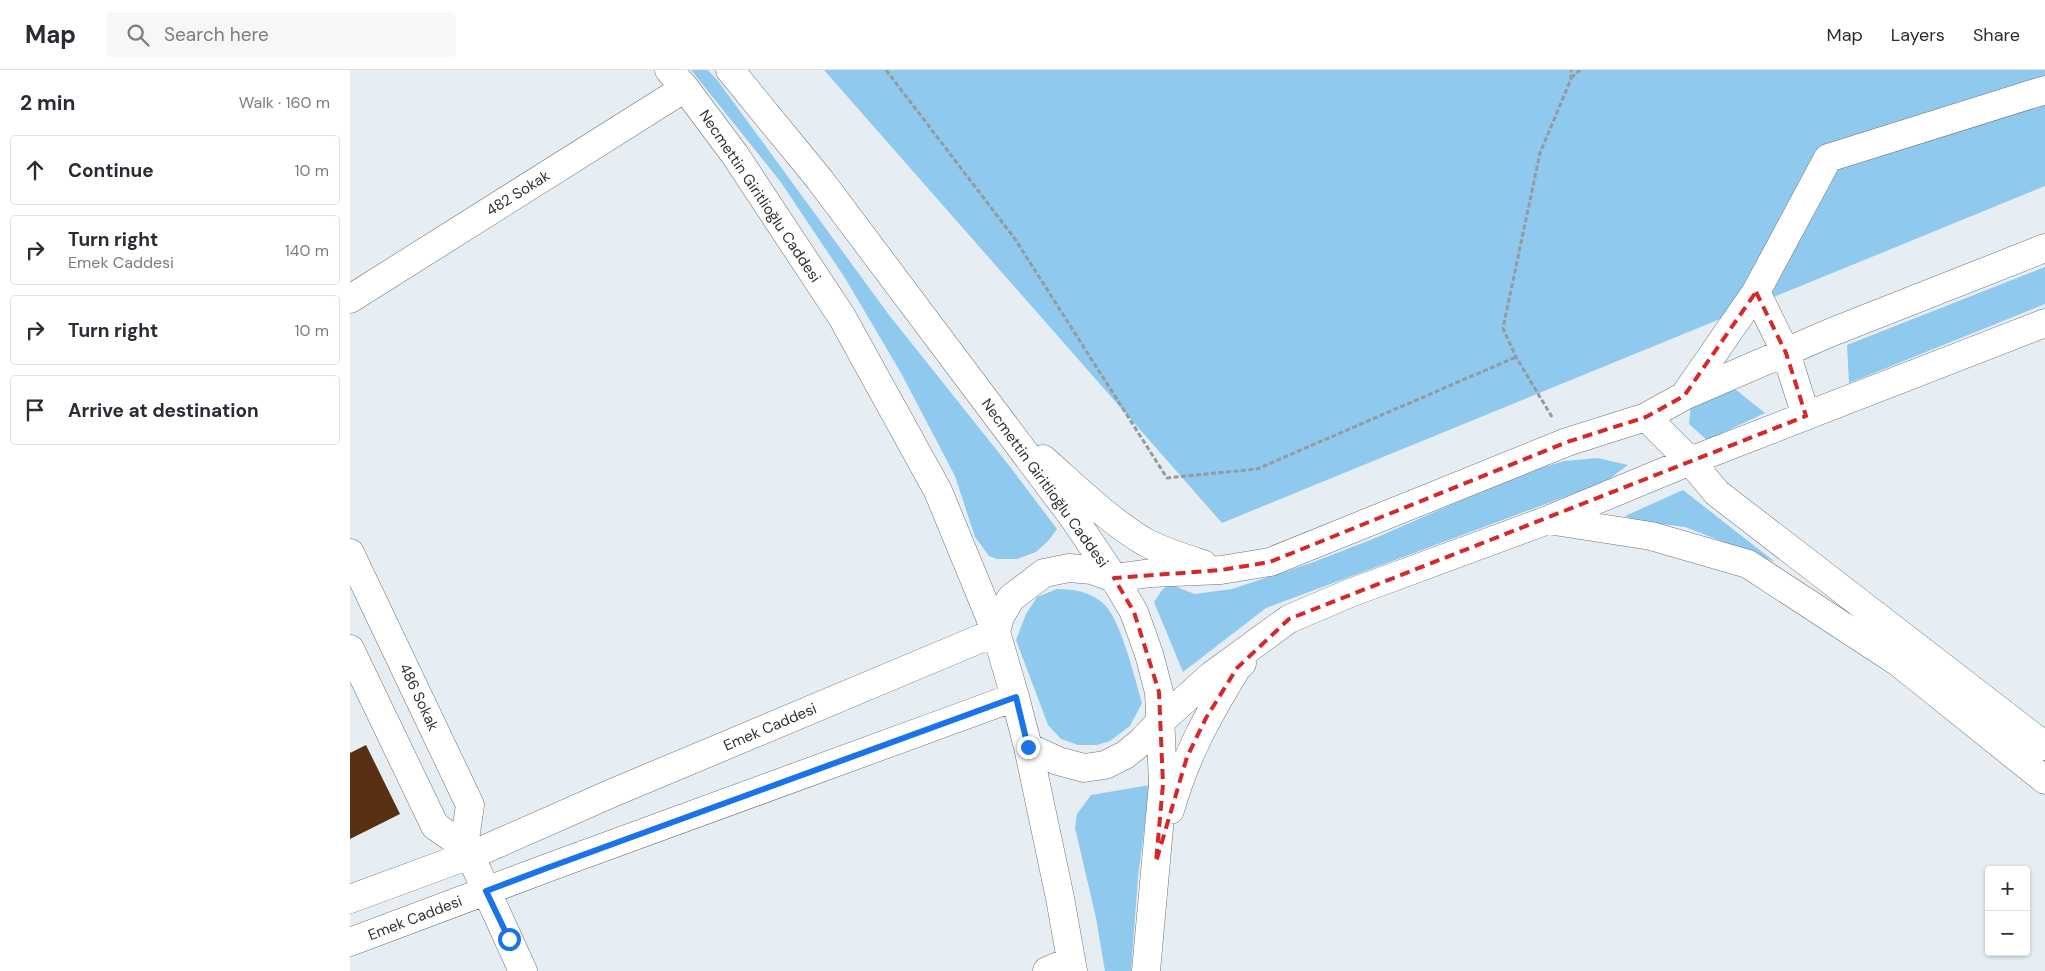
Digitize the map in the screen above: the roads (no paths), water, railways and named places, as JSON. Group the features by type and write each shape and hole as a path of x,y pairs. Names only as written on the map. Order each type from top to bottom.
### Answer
{"street":[{"name":"Necmettin Giritlioğlu Caddesi","path":"730,70 820,180 1073,517 1114,578 1134,612 1149,654 1159,692 1163,784 1146,971"},
{"name":"Necmettin Giritlioğlu Caddesi","path":"677,79 735,155 842,317 938,491 996,632 1016,697 1060,898 1063,968"},
{"name":"482 Sokak","path":"350,299 677,79"},
{"path":"1684,396 1756,292 1828,158 2045,90"},
{"path":"996,632 1000,617 1010,598 1044,573 1069,568 1092,570 1114,578 1151,573 1221,570 1270,562 1567,442 1646,417 1684,396 1786,354 1832,332 2045,248"},
{"path":"1756,292 1786,354 1806,416"},
{"path":"1028,747 1058,761 1084,768 1105,764 1131,750 1212,675 1289,619 1350,593 1548,520 1690,461 2045,323"},
{"path":"984,400 1028,446 1121,526 1146,542 1167,552 1221,570"},
{"path":"1646,417 1690,461 1717,493 2045,746"},
{"path":"1548,520 1651,536 1748,564 1898,662 2045,780"},
{"name":"486 Sokak","path":"350,553 470,805 467,850"},
{"path":"1156,862 1187,757 1206,718 1237,668 1289,619"},
{"name":"Emek Caddesi","path":"350,899 467,850 610,794 996,632"},
{"path":"350,649 435,826 467,850 523,971"},
{"name":"Emek Caddesi","path":"350,942 1016,697"}]}
